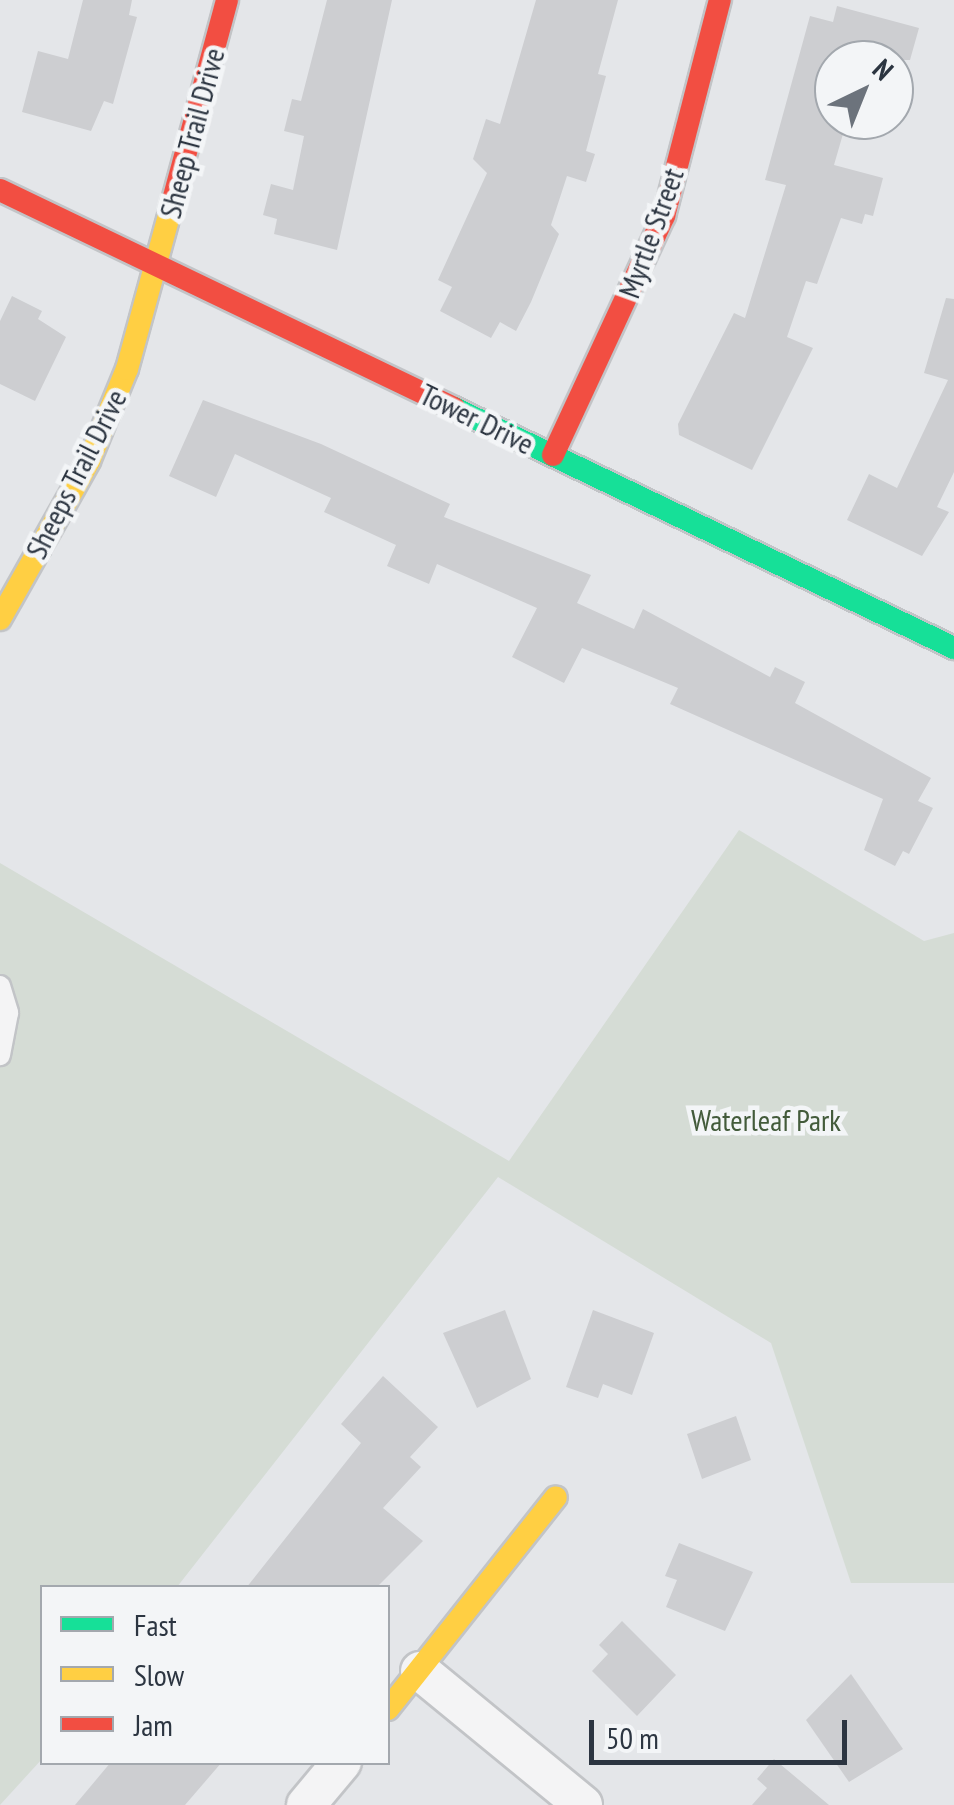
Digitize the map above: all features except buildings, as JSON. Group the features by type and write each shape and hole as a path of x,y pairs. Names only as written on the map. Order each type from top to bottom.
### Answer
{"street":[{"name":"Sheep Trail Drive","path":"157,266 227,0"},
{"name":"Myrtle Street","path":"553,455 664,216 720,0"},
{"name":"Tower Drive","path":"0,190 954,648"},
{"name":"Sheeps Trail Drive","path":"0,619 89,461 157,266"},
{"path":"390,1706 556,1497"},
{"path":"420,1670 583,1805"},
{"path":"306,1805 339,1765"}],"lane":[{"path":"0,986 8,1014 0,1055"}],"green space":[{"name":"Waterleaf Park","path":"739,830 924,941 954,933 954,1583 851,1583 771,1343 498,1177 179,1585 40,1585 40,1761 0,1805 0,863 509,1161"}],"traffic: fast":[{"path":"454,408 954,648"}],"traffic: slow":[{"path":"0,619 89,461 127,369 172,204"},
{"path":"390,1706 556,1497"}],"traffic: jam":[{"path":"172,204 227,0"},
{"path":"553,455 664,216 720,0"},
{"path":"0,190 454,408"}]}
